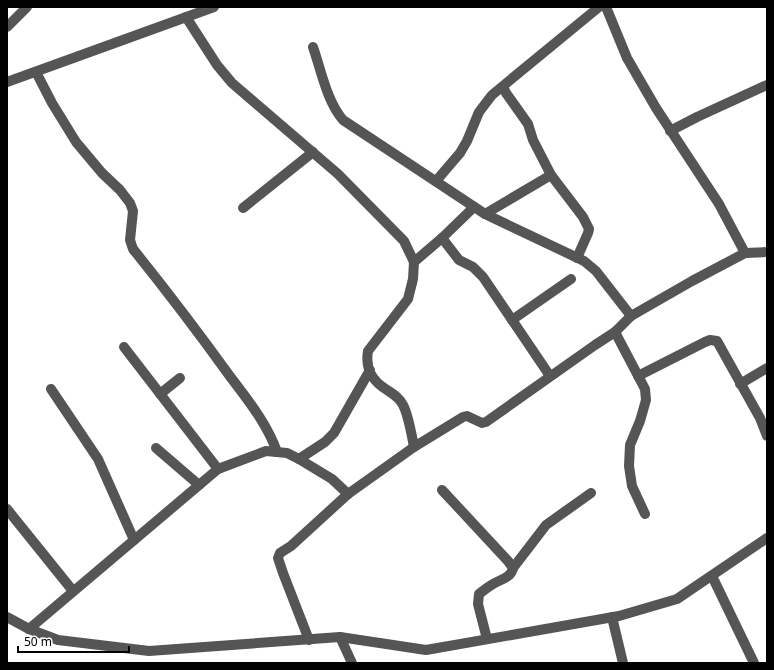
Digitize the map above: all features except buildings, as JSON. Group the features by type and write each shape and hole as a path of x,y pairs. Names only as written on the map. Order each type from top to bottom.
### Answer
{"street":[{"path":"7,27 27,7"},
{"path":"7,82 214,7"},
{"path":"436,181 460,153 467,141 479,112 492,95 600,7"},
{"path":"606,7 627,58 656,108 719,204 745,253"},
{"path":"186,18 217,65 232,83 338,174 404,241 414,262 413,279 408,299 368,351 366,361 372,378 397,397 404,405 414,447"},
{"path":"313,48 337,113 348,123 485,214 584,261 596,271 631,316"},
{"path":"36,72 76,142 130,203 133,211 130,240 133,249 214,353 260,417 272,437 277,452"},
{"path":"670,130 767,85"},
{"path":"503,87 506,94 528,124 533,140 551,175 589,229 577,258"},
{"path":"243,208 313,152"},
{"path":"485,214 551,175"},
{"path":"414,262 442,238 474,207"},
{"path":"442,238 461,262 473,267 482,277 550,376"},
{"path":"309,640 278,558 280,553 291,546 348,494 414,447 463,417 467,416 482,423 486,422 615,332 631,316 745,253 766,254"},
{"path":"512,320 571,279"},
{"path":"615,332 645,389 646,400 640,421 630,445 629,466 632,486 645,514"},
{"path":"638,376 710,340 717,341 760,418 767,436"},
{"path":"124,347 218,469"},
{"path":"740,384 767,368"},
{"path":"299,459 326,442 334,433 370,370"},
{"path":"160,394 180,378"},
{"path":"51,389 98,459 134,540"},
{"path":"156,448 199,485"},
{"path":"29,629 218,469 266,451 287,453 332,479 348,494"},
{"path":"442,490 513,568"},
{"path":"487,639 478,604 479,594 512,573 513,568 546,525 591,493"},
{"path":"7,509 73,591"},
{"path":"7,617 29,629 58,640 149,651 340,637 426,650 612,617 677,599 767,538"},
{"path":"712,576 754,663"},
{"path":"612,617 623,663"},
{"path":"340,637 352,663"}]}
